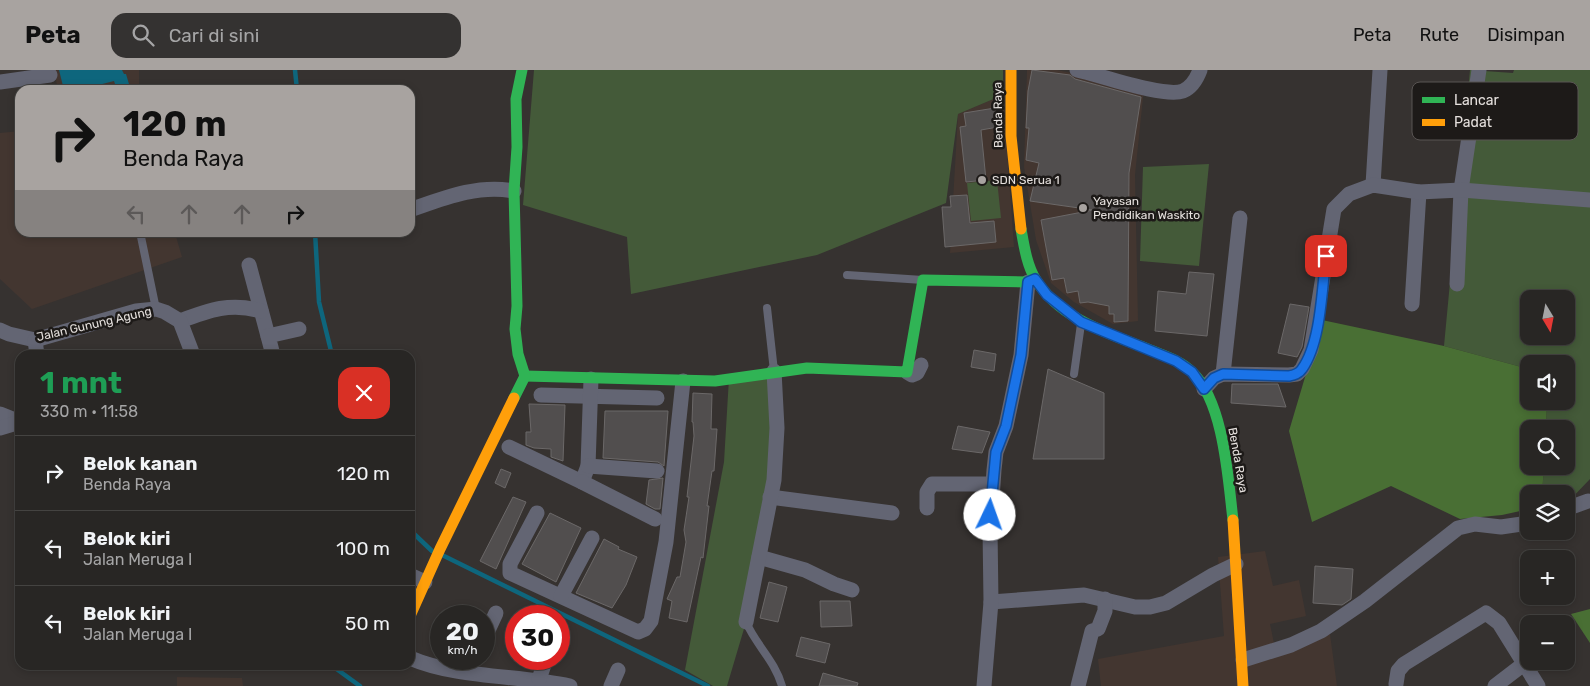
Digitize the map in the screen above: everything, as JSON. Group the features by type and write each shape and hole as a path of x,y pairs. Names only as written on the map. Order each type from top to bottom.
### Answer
{"street":[{"path":"415,605 525,376 518,354 515,329 517,306 514,191 517,147 516,99 522,70"},
{"name":"Benda Raya","path":"1011,70 1011,136 1017,205 1032,280 1047,295 1081,322 1176,361 1192,372 1204,389 1221,436 1232,511 1243,686"},
{"path":"1077,70 1175,92 1184,90 1193,84 1200,70"},
{"path":"1373,185 1380,70"},
{"path":"0,82 50,75"},
{"path":"1458,284 1461,190 1469,140"},
{"path":"1204,389 1214,378 1223,374 1289,376 1297,374 1302,370 1311,350 1316,328 1334,209 1349,194 1373,185 1419,192 1461,190 1590,200"},
{"path":"415,208 471,190 498,188 514,191"},
{"path":"1412,304 1419,192"},
{"path":"1223,374 1240,218"},
{"path":"249,265 272,350"},
{"path":"907,372 923,280 1032,280 1021,355 1006,426 996,452 992,484 990,529 991,602 984,686"},
{"path":"191,350 180,321 210,309 224,306 237,306 261,311"},
{"name":"Jalan Gunung Agung","path":"0,330 36,347 136,311 156,309 180,321"},
{"path":"268,336 298,329"},
{"path":"525,376 715,381 774,371 807,368 907,372 909,374 916,373 921,365"},
{"path":"746,622 770,497 778,428 774,371"},
{"path":"582,482 588,466 591,378"},
{"path":"537,513 510,564 510,573 638,632 646,629 651,621 666,542 683,381"},
{"path":"541,395 657,398"},
{"path":"0,414 15,420"},
{"path":"0,428 15,424"},
{"path":"509,447 655,519"},
{"path":"588,466 657,470"},
{"path":"927,508 928,492 932,484 992,484"},
{"path":"770,497 892,513"},
{"path":"1575,506 1588,501"},
{"path":"1242,660 1291,645 1321,631 1365,602 1458,528 1475,524 1501,527 1520,524"},
{"path":"562,596 592,538"},
{"path":"759,557 805,570 834,584 852,590"},
{"path":"991,602 1071,595 1093,596 1135,607 1158,605 1236,564"},
{"path":"415,578 425,582"},
{"path":"1078,686 1092,630 1098,629 1105,611 1105,599"},
{"path":"1396,684 1398,670 1404,664 1486,613 1499,623 1520,656"},
{"path":"415,659 430,661"},
{"path":"1496,686 1520,668"},
{"path":"493,670 570,686"},
{"path":"539,679 542,670"},
{"path":"611,686 618,670"},
{"path":"1529,670 1538,686"}],"lane":[{"path":"141,237 156,309"},
{"path":"847,275 923,280"},
{"path":"767,308 774,371"},
{"path":"1074,374 1081,322"},
{"path":"746,622 752,636 766,652 779,676 782,686"}],"shaded area":[{"path":"54,70 139,70 139,85 57,85"},
{"name":"Yayasan Pendidikan Waskito","path":"1027,70 1057,70 1144,88 1135,175 1138,321 1113,324 1074,302 1051,283 1036,240 1024,167"},
{"name":"SDN Serua 1","path":"1003,95 1014,247 950,253 958,114"},
{"path":"15,132 15,237 176,237 182,257 32,309 0,279 0,133"},
{"path":"1265,551 1273,586 1299,580 1306,616 1270,624 1276,653 1330,634 1337,686 1101,686 1098,659 1224,636 1218,557"},
{"path":"177,677 242,678 243,686 177,686"}],"green space":[{"path":"534,70 1003,70 1003,95 958,114 946,203 817,255 631,294 627,237 523,205"},
{"path":"1470,70 1513,73 1514,70 1590,70 1590,479 1575,495 1575,485 1543,485 1543,475 1575,475 1575,420 1546,420 1547,410 1575,410 1575,355 1520,355 1520,367 1444,346 1463,140 1578,140 1578,82 1469,82"},
{"path":"1209,164 1199,266 1140,261 1143,167"},
{"path":"997,180 1001,218 971,221 967,183"},
{"path":"1322,320 1444,346 1520,367 1520,410 1547,410 1546,420 1520,420 1520,475 1543,475 1543,485 1520,485 1520,511 1502,515 1460,519 1391,486 1312,522 1289,431"},
{"path":"774,371 777,428 746,622 727,686 713,686 685,670 724,462 729,378"},
{"path":"1590,609 1590,643 1575,620 1575,615 1571,614"}],"water":[{"path":"59,70 122,70 126,74 129,84 115,85 114,81 98,85 63,85"}],"building":[{"name":"Yayasan Pendidikan Waskito","path":"1032,70 1070,75 1075,79 1141,97 1129,173 1128,321 1114,322 1114,314 1109,314 1109,306 1088,302 1080,303 1078,291 1067,293 1064,278 1052,280 1041,220 1093,210 1030,201 1039,163 1026,160 1029,128 1026,128 1028,91"},
{"path":"995,108 998,127 981,130 986,180 966,182 960,127 966,126 964,113"},
{"path":"967,195 970,223 994,221 996,242 945,247 942,207 951,207 950,196"},
{"path":"1189,272 1214,274 1207,336 1155,331 1158,291 1186,294"},
{"path":"1290,304 1309,307 1302,347 1297,357 1278,353"},
{"path":"974,350 996,354 994,371 971,367"},
{"path":"1048,369 1104,393 1104,459 1033,459"},
{"path":"1232,384 1278,384 1286,407 1231,403"},
{"path":"693,393 712,394 711,429 717,429 714,471 712,471 707,506 709,506 703,558 701,557 687,622 669,618 672,601 667,599 677,577 680,577 686,542 684,530 694,436 692,422"},
{"path":"529,404 565,405 563,461 551,457 551,449 534,448 526,445 526,432 531,432"},
{"path":"605,411 668,411 664,466 658,462 603,458"},
{"path":"958,426 990,432 982,453 952,449"},
{"path":"501,469 511,473 505,488 495,483"},
{"path":"663,478 660,509 655,509 646,504 649,480"},
{"path":"513,497 526,502 496,569 480,561"},
{"path":"550,513 581,528 556,582 522,564"},
{"path":"604,539 619,547 618,549 637,557 626,585 612,608 576,593"},
{"path":"1315,566 1353,569 1351,599 1342,605 1313,603"},
{"path":"769,582 787,587 778,622 760,618"},
{"path":"820,601 850,601 852,626 821,627"},
{"path":"801,637 830,644 825,663 796,656"},
{"path":"823,673 858,683 857,686 819,686"}],"waterway":[{"path":"295,70 296,85"},
{"path":"315,237 319,302 331,350"},
{"path":"415,535 432,551"},
{"path":"442,555 708,686"},
{"path":"338,670 360,686"}],"traffic: fast":[{"path":"514,398 525,376 518,354 515,329 517,306 514,191 517,147 516,99 522,70"},
{"path":"1021,229 1030,269 1046,294 1058,305 1086,323 1176,361 1192,372 1203,385 1218,421 1223,442 1233,520"},
{"path":"525,376 715,381 807,368 907,372 923,280 1028,282 1035,279"}],"traffic: slow":[{"path":"1011,70 1011,136 1021,229"},
{"path":"415,605 440,549 514,398"},
{"path":"1233,520 1243,686"}],"place":[{"name":"SDN Serua 1","path":"982,180"},
{"name":"Yayasan Pendidikan Waskito","path":"1083,208"}],"route":[{"path":"990,515 996,452 1006,426 1021,355 1028,282 1035,279 1047,295 1081,322 1176,361 1192,372 1204,389 1214,378 1223,374 1289,376 1297,374 1302,370 1311,350 1316,328 1326,256"}]}
